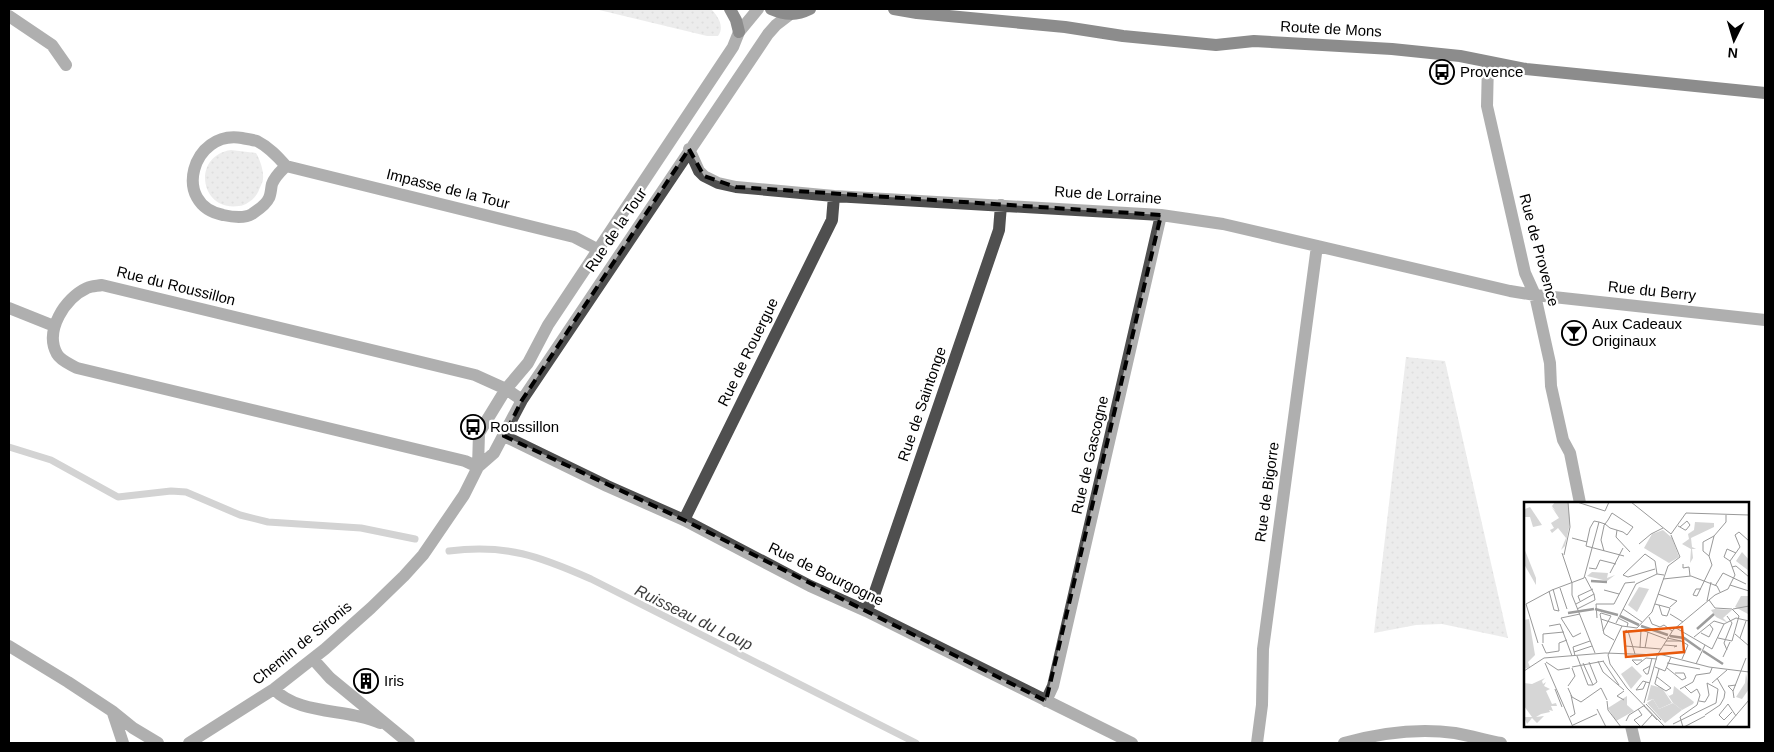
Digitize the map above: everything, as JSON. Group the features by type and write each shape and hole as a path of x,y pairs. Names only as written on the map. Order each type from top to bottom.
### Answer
{"main road":[{"path":"730,9 736,20 739,32"},
{"path":"770,9 789,15 810,9"},
{"name":"Route de Mons","path":"894,9 1216,45 1254,42 1392,49 1460,56 1526,69 1765,93"}],"street":[{"name":"Rue de la Tour","path":"478,467 479,433 506,389 528,363 548,325 733,46 739,32 758,9"},
{"name":"Rue de la Tour","path":"423,555 464,495 478,467 494,453 522,400 689,149 768,34 789,15"},
{"path":"9,16 52,45 66,65"},
{"name":"Rue de Provence","path":"1488,62 1487,106 1525,273 1535,295 1550,363 1551,386 1563,440 1570,453 1580,502"},
{"path":"237,137 257,141 272,151 286,166 279,172 272,183 270,198 250,215 234,217 216,214 203,207 192,187 196,162 205,148 218,140 237,137"},
{"name":"Rue de Lorraine","path":"689,149 704,176 718,183 736,187 834,196 1162,215 1223,224 1510,291 1535,295"},
{"name":"Impasse de la Tour","path":"286,166 574,237 598,250"},
{"name":"Rue de Rouergue","path":"684,520 832,220 834,196"},
{"name":"Rue de Saintonge","path":"866,611 874,595 999,230 1001,205"},
{"name":"Rue de Gascogne","path":"1046,701 1053,686 1162,215"},
{"name":"Rue de Bigorre","path":"1257,743 1262,705 1263,649 1317,246"},
{"name":"Rue du Roussillon","path":"54,326 76,294 88,287 102,285 475,375 506,389 522,400"},
{"name":"Rue du Berry","path":"1535,295 1765,320"},
{"path":"9,308 54,326 53,340 57,355 64,362 76,368 465,461 478,467"},
{"name":"Rue de Bourgogne","path":"504,436 607,486 684,520 810,586 866,611 1132,743"},
{"name":"Chemin de Sironis","path":"189,743 274,689 313,659 371,608 423,555"},
{"path":"9,646 112,710 133,728 158,743"},
{"path":"313,659 330,678 409,743"},
{"path":"274,689 281,696 299,704 360,716 384,724"},
{"path":"112,710 123,743"},
{"path":"1631,727 1635,743"},
{"path":"1344,743 1385,734 1417,732 1455,733 1501,743"}],"highlighted area":[{"path":"689,149 704,176 736,187 1161,215 1046,701 684,520 504,436 522,400"}],"shaded area":[{"path":"595,9 711,9 718,18 721,29 718,36 707,36"},
{"path":"231,150 256,153 263,173 263,182 256,196 248,203 239,206 226,206 216,201 209,192 205,182 210,162 218,154"},
{"path":"1406,357 1445,361 1508,638 1442,624 1416,625 1374,633"}],"waterway":[{"name":"Ruisseau du Loup","path":"9,447 51,460 118,497 171,491 186,492 240,515 268,522 361,528 415,539"},
{"name":"Ruisseau du Loup","path":"449,551 470,549 506,551 539,558 555,564 591,579 916,743"}],"place":[{"name":"Provence","path":"1442,72"},
{"name":"Aux Cadeaux Originaux","path":"1574,333"},
{"name":"Roussillon","path":"473,427"},
{"name":"Iris","path":"366,681"}]}
